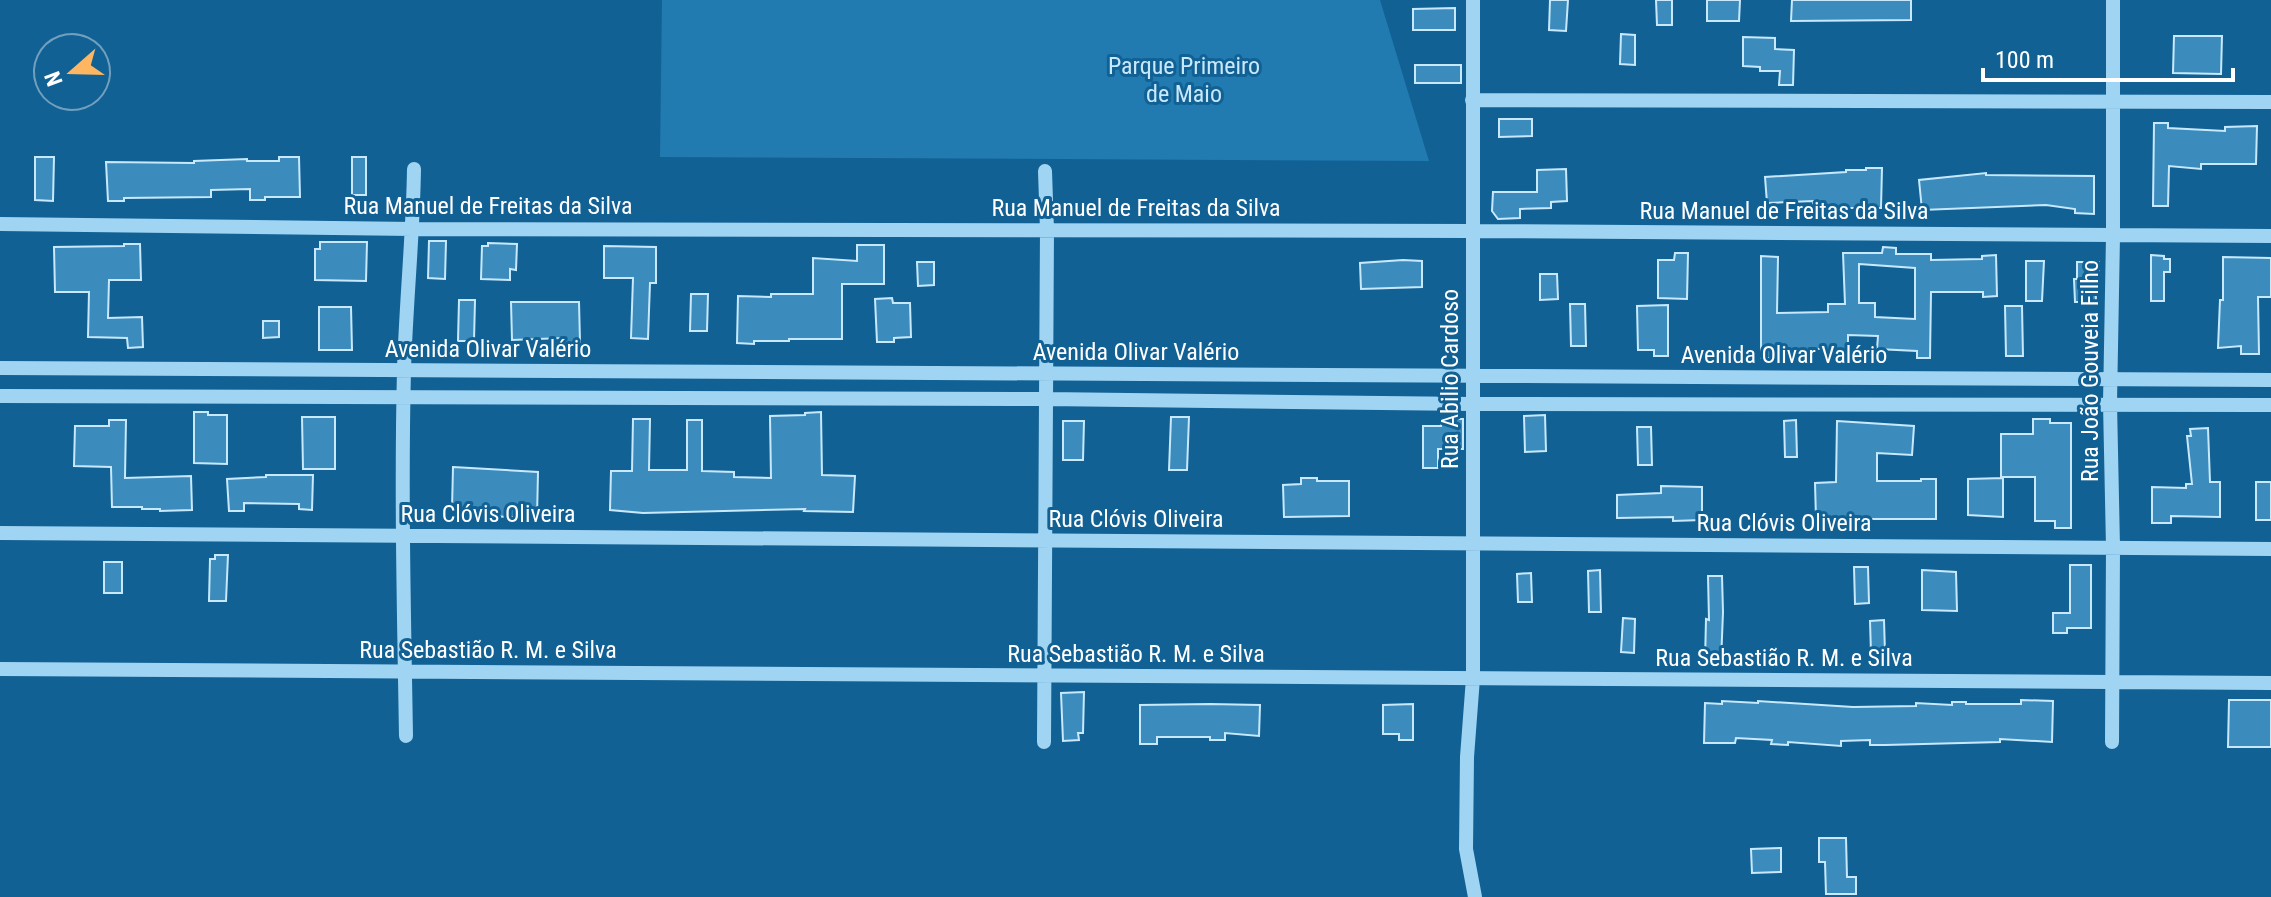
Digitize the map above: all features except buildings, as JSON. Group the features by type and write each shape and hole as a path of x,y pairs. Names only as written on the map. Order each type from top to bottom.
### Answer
{"street":[{"name":"Rua Abilio Cardoso","path":"1473,0 1473,678 1467,757 1466,849 1475,897"},
{"name":"Rua João Gouveia Filho","path":"2112,742 2110,403 2113,0"},
{"path":"1472,100 2271,102"},
{"path":"406,736 404,370 414,169"},
{"path":"1044,742 1045,171"},
{"name":"Rua Manuel de Freitas da Silva","path":"0,224 413,229 2271,236"},
{"name":"Avenida Olivar Valério","path":"0,368 2271,380"},
{"path":"0,396 2271,405"},
{"name":"Rua Clóvis Oliveira","path":"0,533 2271,549"},
{"name":"Rua Sebastião R. M. e Silva","path":"0,669 2271,683"}],"green space":[{"name":"Parque Primeiro de Maio","path":"662,0 1380,0 1429,161 660,157"}]}
